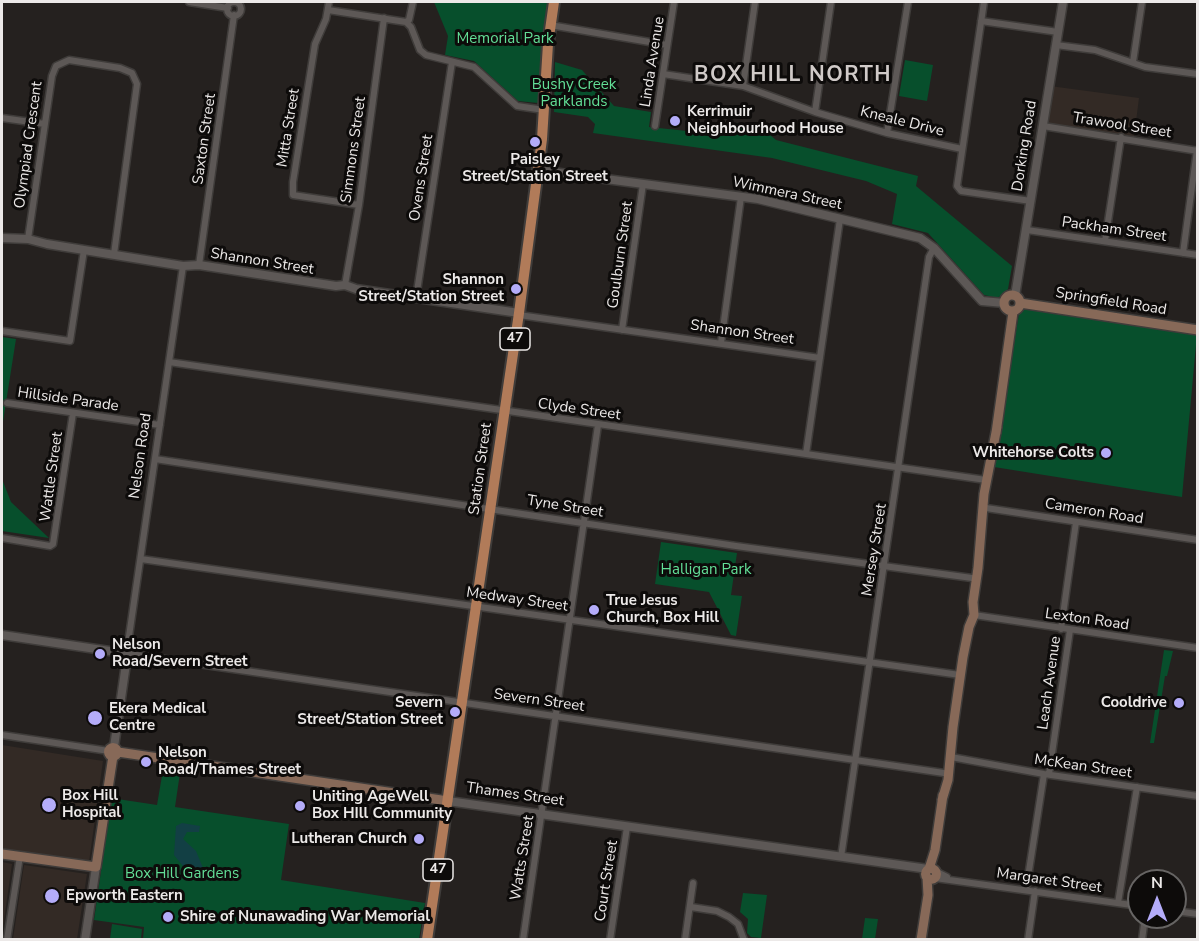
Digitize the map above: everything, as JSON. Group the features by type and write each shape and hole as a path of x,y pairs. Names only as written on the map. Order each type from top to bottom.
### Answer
{"main road":[{"name":"Station Street","path":"427,939 519,314 537,170 554,2"},
{"path":"921,939 960,675 969,627 974,615 973,602 980,540 1013,312 1018,309 1018,299 1006,297 1004,303 1006,308 1013,312"},
{"name":"Springfield Road","path":"1018,299 1197,330"},
{"path":"985,507 986,480 993,454"},
{"path":"963,657 964,629 969,614 968,603 980,540"},
{"path":"942,800 948,780 953,727"},
{"name":"Thames Street","path":"113,752 448,801"},
{"name":"Nelson Road","path":"96,867 113,752"},
{"path":"2,854 96,867"}],"street":[{"path":"189,2 228,8"},
{"path":"232,2 239,2 241,10 240,13 234,15 229,13 228,8 232,2"},
{"name":"Mitta Street","path":"329,2 326,20 315,44 293,182 293,195 359,205"},
{"path":"406,22 409,20 413,2"},
{"name":"Linda Avenue","path":"655,126 674,2"},
{"path":"743,86 754,2"},
{"path":"815,112 831,2"},
{"path":"887,133 908,2"},
{"path":"984,2 957,186 962,191 1031,201"},
{"name":"Dorking Road","path":"1018,299 1031,201 1063,2"},
{"path":"1133,62 1142,2"},
{"path":"328,9 406,22 411,27 420,50 426,55 474,67 517,106 543,110"},
{"name":"Saxton Street","path":"199,265 234,15"},
{"name":"Simmons Street","path":"345,285 359,205 384,18"},
{"path":"981,21 1058,32"},
{"path":"550,25 667,45"},
{"path":"1056,45 1095,50 1145,67 1197,74"},
{"name":"Olympiad Crescent","path":"28,239 52,76 56,66 69,60 120,68 132,73 137,84 114,254"},
{"name":"Ovens Street","path":"416,298 452,62"},
{"name":"Kneale Drive","path":"663,74 743,86 815,112 887,133 962,149"},
{"path":"2,118 45,124"},
{"name":"Trawool Street","path":"1043,126 1197,151"},
{"path":"1105,241 1120,137"},
{"path":"1183,253 1197,151"},
{"name":"Wimmera Street","path":"537,170 758,199 920,238 934,248 982,301 1004,303"},
{"name":"Goulburn Street","path":"622,330 643,183"},
{"path":"721,343 741,197"},
{"path":"806,454 840,219"},
{"name":"Packham Street","path":"1027,230 1197,255"},
{"name":"Shannon Street","path":"2,238 28,239 183,266 199,265 336,286 345,285 356,289 622,330 820,358"},
{"name":"Mersey Street","path":"841,857 929,257 934,248"},
{"path":"2,331 70,341 84,250"},
{"name":"Nelson Road","path":"113,752 183,266"},
{"name":"Clyde Street","path":"170,362 986,480"},
{"name":"Hillside Parade","path":"7,403 160,425"},
{"name":"Wattle Street","path":"2,538 50,546 53,544 73,413"},
{"name":"Watts Street","path":"523,939 598,425"},
{"name":"Tyne Street","path":"155,459 972,578"},
{"name":"Cameron Road","path":"985,507 1197,540"},
{"path":"1061,629 1076,522"},
{"name":"Medway Street","path":"141,559 960,675"},
{"name":"Lexton Road","path":"974,615 1197,648"},
{"name":"Leach Avenue","path":"1026,890 1070,630"},
{"name":"Severn Street","path":"2,635 944,773"},
{"name":"Thames Street","path":"2,735 113,752"},
{"name":"McKean Street","path":"951,759 1197,796"},
{"path":"1118,903 1137,787"},
{"name":"Thames Street","path":"448,801 841,857 907,867 931,874"},
{"name":"Court Street","path":"610,939 627,827"},
{"path":"7,939 20,856"},
{"name":"Nelson Road","path":"85,939 96,867"},
{"name":"Margaret Street","path":"931,874 956,880 1127,904"},
{"path":"685,939 693,883"},
{"path":"1028,939 1035,891"},
{"path":"691,907 717,911 729,917 738,924 744,939"}],"shaded area":[{"path":"1050,86 1139,98 1134,137 1045,125"},
{"name":"Box Hill Hospital","path":"2,745 103,761 89,862 2,849"},
{"path":"2,862 12,864 2,934"},
{"name":"Epworth Eastern","path":"24,865 87,874 77,939 13,939"}],"green space":[{"name":"Memorial Park","path":"434,2 548,2 538,103 518,101 474,61 445,55 448,36"},
{"path":"905,60 933,65 927,101 899,96"},
{"name":"Bushy Creek Parklands","path":"555,62 582,70 614,106 651,112 649,127 697,132 699,124 710,127 736,123 749,125 763,129 776,140 918,176 916,186 1012,266 1008,289 998,298 984,295 928,233 892,224 897,194 866,181 772,158 593,133 595,124 588,117 554,112"},
{"path":"1020,307 1197,334 1182,497 994,467"},
{"path":"2,337 16,339 2,428"},
{"path":"2,479 11,502 49,538 2,531"},
{"name":"Halligan Park","path":"661,542 737,553 731,595 742,596 736,636 731,635 709,592 655,584"},
{"path":"1164,650 1173,651 1167,676 1165,676 1154,743 1150,743"},
{"name":"Box Hill Gardens","path":"164,764 181,766 175,807 289,824 281,880 425,903 419,939 143,939 144,927 94,920 110,808 108,802 111,798 157,805"},
{"path":"743,893 767,895 761,938 751,937 747,933 748,919 740,912"},
{"path":"865,918 878,919 875,939 862,939"},
{"path":"112,924 142,929 141,939 110,939"}],"water":[{"path":"182,823 200,826 199,832 187,832 183,839 196,851 203,868 201,876 187,871 174,855 176,826"}],"place":[{"name":"Kerrimuir Neighbourhood House","path":"675,121"},
{"name":"Paisley Street/Station Street","path":"535,142"},
{"name":"Shannon Street/Station Street","path":"516,289"},
{"name":"Whitehorse Colts","path":"1106,453"},
{"name":"True Jesus Church, Box Hill","path":"594,610"},
{"name":"Nelson Road/Severn Street","path":"100,654"},
{"name":"Cooldrive","path":"1179,703"},
{"name":"Severn Street/Station Street","path":"455,712"},
{"name":"Ekera Medical Centre","path":"95,718"},
{"name":"Nelson Road/Thames Street","path":"146,762"},
{"name":"Box Hill Hospital","path":"49,805"},
{"name":"Uniting AgeWell Box HIll Community","path":"300,806"},
{"name":"Lutheran Church","path":"419,839"},
{"name":"Epworth Eastern","path":"52,896"},
{"name":"Shire of Nunawading War Memorial","path":"168,917"}],"district":[{"name":"BOX HILL NORTH","path":"793,76"}]}
